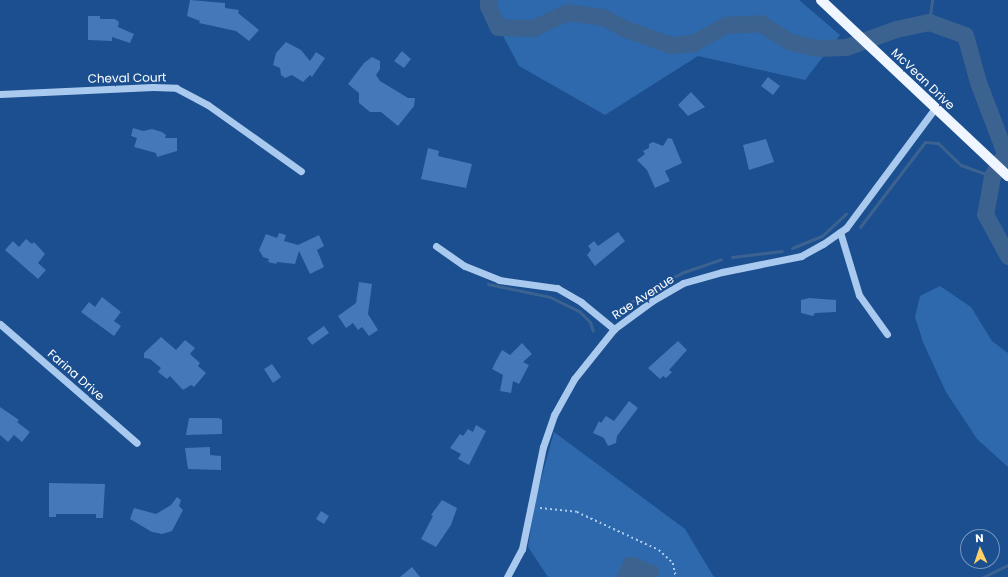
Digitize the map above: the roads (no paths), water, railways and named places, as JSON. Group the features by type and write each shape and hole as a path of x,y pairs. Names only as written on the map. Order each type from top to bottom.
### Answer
{"main road":[{"name":"McVean Drive","path":"821,0 1007,175"}],"street":[{"name":"Cheval Court","path":"0,94 153,86 176,88 208,105 301,171"},
{"name":"Rae Avenue","path":"507,577 522,550 543,447 554,415 574,379 614,329 652,301 683,283 722,272 801,256 846,228 936,108"},
{"path":"840,232 859,295 887,334"},
{"path":"436,246 465,266 499,280 557,288 581,302 614,329"},
{"name":"Farina Drive","path":"0,324 137,443"}],"waterway":[{"path":"488,0 488,6 498,27 533,28 567,12 603,17 626,29 671,45 693,43 726,25 760,23 790,42 817,48 846,47 896,29 929,22 965,35 978,82 1005,153 992,176 985,214 1008,256"},
{"path":"929,22 932,0"},
{"path":"860,227 925,142 938,143 961,165 992,176"},
{"path":"792,248 822,236 846,214"},
{"path":"732,257 782,251"},
{"path":"666,281 684,272 721,259"},
{"path":"488,284 550,297 579,311 590,322 593,331"},
{"path":"613,312 656,288"},
{"path":"983,577 1008,565"}]}
